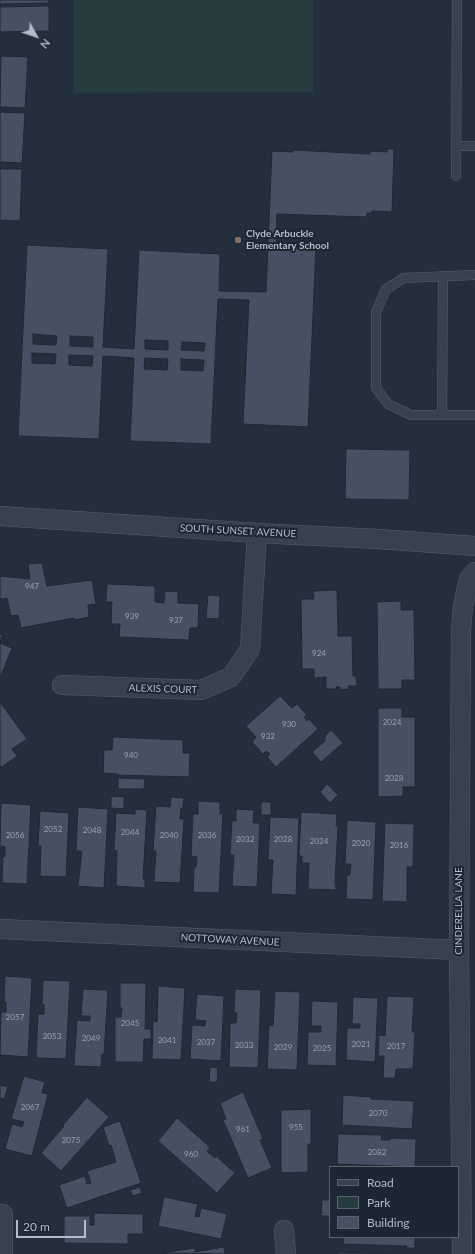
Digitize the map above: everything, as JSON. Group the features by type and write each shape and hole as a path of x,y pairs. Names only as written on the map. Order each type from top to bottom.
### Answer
{"street":[{"name":"SOUTH SUNSET AVENUE","path":"0,516 475,546"},
{"name":"ALEXIS COURT","path":"62,685 202,690 231,677 250,649 257,533"},
{"name":"CINDERELLA LANE","path":"462,1254 459,950 461,630 463,606 469,579 475,572"},
{"name":"NOTTOWAY AVENUE","path":"0,929 459,950"},
{"path":"3,1214 4,1254"},
{"path":"284,1230 286,1254"}],"lane":[{"path":"456,176 458,0"},
{"path":"456,146 475,146"},
{"path":"475,275 404,278 386,289 376,312 376,388 388,404 411,415 475,415"},
{"path":"442,415 443,276"}],"green space":[{"path":"74,0 313,0 313,92 74,93"}],"building":[{"path":"0,0 48,0 49,3 0,4"},
{"path":"49,6 49,31 0,32 0,7"},
{"path":"1,56 28,57 25,108 0,107"},
{"path":"0,112 25,113 22,163 0,162"},
{"path":"387,149 394,149 392,212 372,211 372,213 367,213 367,217 277,214 276,246 316,247 308,427 243,424 249,300 218,299 211,444 130,441 134,358 103,356 99,439 18,436 27,245 108,249 103,347 134,349 139,250 220,254 219,291 266,292 272,151 293,152 293,150 370,154 370,151 387,152","holes":["33,334 57,336 56,345 33,344","70,336 93,337 93,347 70,346","145,340 168,341 168,350 145,349","182,342 205,343 204,351 181,350","32,353 56,354 55,364 32,363","69,355 93,356 92,366 69,365","145,358 168,359 167,370 144,369","181,359 204,360 203,371 181,370"]},
{"path":"0,169 22,169 20,221 0,220"},
{"path":"346,449 410,450 409,500 345,499"},
{"path":"42,563 47,586 92,580 96,604 88,605 89,617 75,620 74,618 21,628 18,615 11,616 7,598 0,599 0,576 30,579 28,564"},
{"path":"107,584 155,586 155,602 164,603 165,591 178,592 178,603 199,604 198,628 190,628 189,640 119,637 120,624 111,624 112,602 106,602"},
{"path":"337,590 338,636 352,636 353,676 356,676 357,686 348,686 349,689 340,690 340,687 336,687 336,689 326,689 326,677 314,678 314,669 302,669 301,599 314,599 313,591"},
{"path":"208,595 220,596 219,619 206,618"},
{"path":"401,601 401,610 414,610 415,680 402,680 402,689 378,689 377,602"},
{"path":"0,634 3,635 0,643"},
{"path":"0,643 12,648 0,678"},
{"path":"280,696 292,708 297,704 307,715 304,717 307,721 309,719 318,729 276,767 267,757 270,754 266,751 263,754 252,742 256,737 246,726"},
{"path":"0,702 27,739 12,749 17,756 2,767 0,766"},
{"path":"378,708 402,708 402,717 415,717 415,787 403,787 403,796 378,797"},
{"path":"331,730 343,743 321,762 312,752 325,741 325,736"},
{"path":"113,737 183,740 183,753 190,753 189,777 117,775 103,773 104,750 112,750"},
{"path":"118,778 145,779 144,789 118,789"},
{"path":"327,784 338,795 330,803 320,792"},
{"path":"111,796 124,797 124,809 111,808"},
{"path":"171,797 184,798 180,819 184,819 180,883 154,882 156,851 153,851 156,806 170,807"},
{"path":"198,801 220,802 220,814 223,814 219,893 193,892 194,867 196,867 197,857 191,856 193,814 198,814"},
{"path":"261,802 271,802 271,815 261,815"},
{"path":"1,803 31,805 27,884 2,883 3,856 5,857 5,847 0,846"},
{"path":"78,807 108,809 104,888 78,886 82,851 76,851"},
{"path":"135,809 147,810 143,879 145,879 145,888 116,886 117,851 114,850 116,813 135,814"},
{"path":"236,809 254,810 253,823 260,823 257,887 232,886 234,855 230,855 232,821 236,821"},
{"path":"40,811 69,813 66,877 40,876 41,846 38,845"},
{"path":"301,812 337,814 336,890 308,889 309,863 302,863 302,856 299,856"},
{"path":"270,817 299,818 296,895 271,894 273,860 268,860"},
{"path":"347,820 376,822 373,900 346,899 347,875 350,875 351,864 345,864"},
{"path":"385,823 414,824 413,867 407,867 407,902 382,901"},
{"path":"5,976 32,978 28,1057 0,1055 1,1012 6,1012 6,1002 4,1002"},
{"path":"43,980 70,981 66,1059 36,1058 38,1014 44,1014 44,1005 42,1004"},
{"path":"120,983 146,983 145,1029 151,1029 151,1039 144,1039 143,1062 115,1062 115,1017 121,1017 122,1008 120,1008"},
{"path":"158,986 185,988 181,1060 152,1059 153,1021 157,1022"},
{"path":"83,989 108,990 104,1055 102,1054 101,1067 74,1066 77,1020 90,1021 90,1016 81,1016"},
{"path":"235,989 261,990 258,1068 229,1067 230,1023 236,1023 237,1013 234,1013"},
{"path":"275,991 300,992 297,1070 267,1069 269,1025 273,1026"},
{"path":"197,994 224,996 221,1061 190,1059 192,1025 205,1026 206,1021 195,1020"},
{"path":"387,996 414,997 412,1032 415,1032 413,1069 396,1069 395,1078 383,1078 384,1056 378,1056 379,1035 385,1036"},
{"path":"353,997 378,998 375,1062 346,1060 347,1028 360,1028 360,1024 352,1024"},
{"path":"312,1001 338,1002 336,1066 307,1065 308,1032 321,1032 321,1026 311,1026"},
{"path":"210,1067 218,1068 217,1082 209,1082"},
{"path":"24,1076 45,1082 42,1093 48,1094 32,1156 5,1149 12,1124 22,1127 24,1122 11,1119"},
{"path":"0,1085 8,1087 4,1099 0,1098"},
{"path":"243,1092 263,1139 260,1140 272,1168 248,1178 223,1120 226,1119 220,1103"},
{"path":"343,1095 371,1097 371,1099 414,1101 412,1129 342,1125"},
{"path":"87,1097 109,1117 61,1171 41,1153"},
{"path":"311,1109 311,1144 308,1144 308,1172 281,1173 281,1110"},
{"path":"177,1118 210,1147 207,1151 215,1158 216,1156 235,1173 217,1193 158,1141"},
{"path":"120,1121 141,1183 67,1208 59,1185 85,1176 87,1184 91,1183 87,1171 116,1162 111,1145 109,1146 103,1127"},
{"path":"338,1134 382,1135 381,1140 390,1140 390,1138 416,1139 415,1166 337,1164"},
{"path":"140,1187 142,1193 133,1196 130,1190"},
{"path":"164,1197 198,1204 195,1216 199,1217 201,1208 227,1214 221,1239 158,1226"},
{"path":"322,1200 329,1200 329,1216 321,1216"},
{"path":"94,1213 143,1214 143,1234 128,1234 128,1244 64,1243 64,1216 90,1216 90,1225 94,1225"},
{"path":"344,1238 415,1238 415,1248 406,1248 407,1246 343,1244"},
{"path":"224,1247 225,1254 161,1253 195,1248 195,1252"},
{"path":"338,1252 395,1254 338,1254"}],"place":[{"name":"Clyde Arbuckle Elementary School","path":"238,240"}]}
